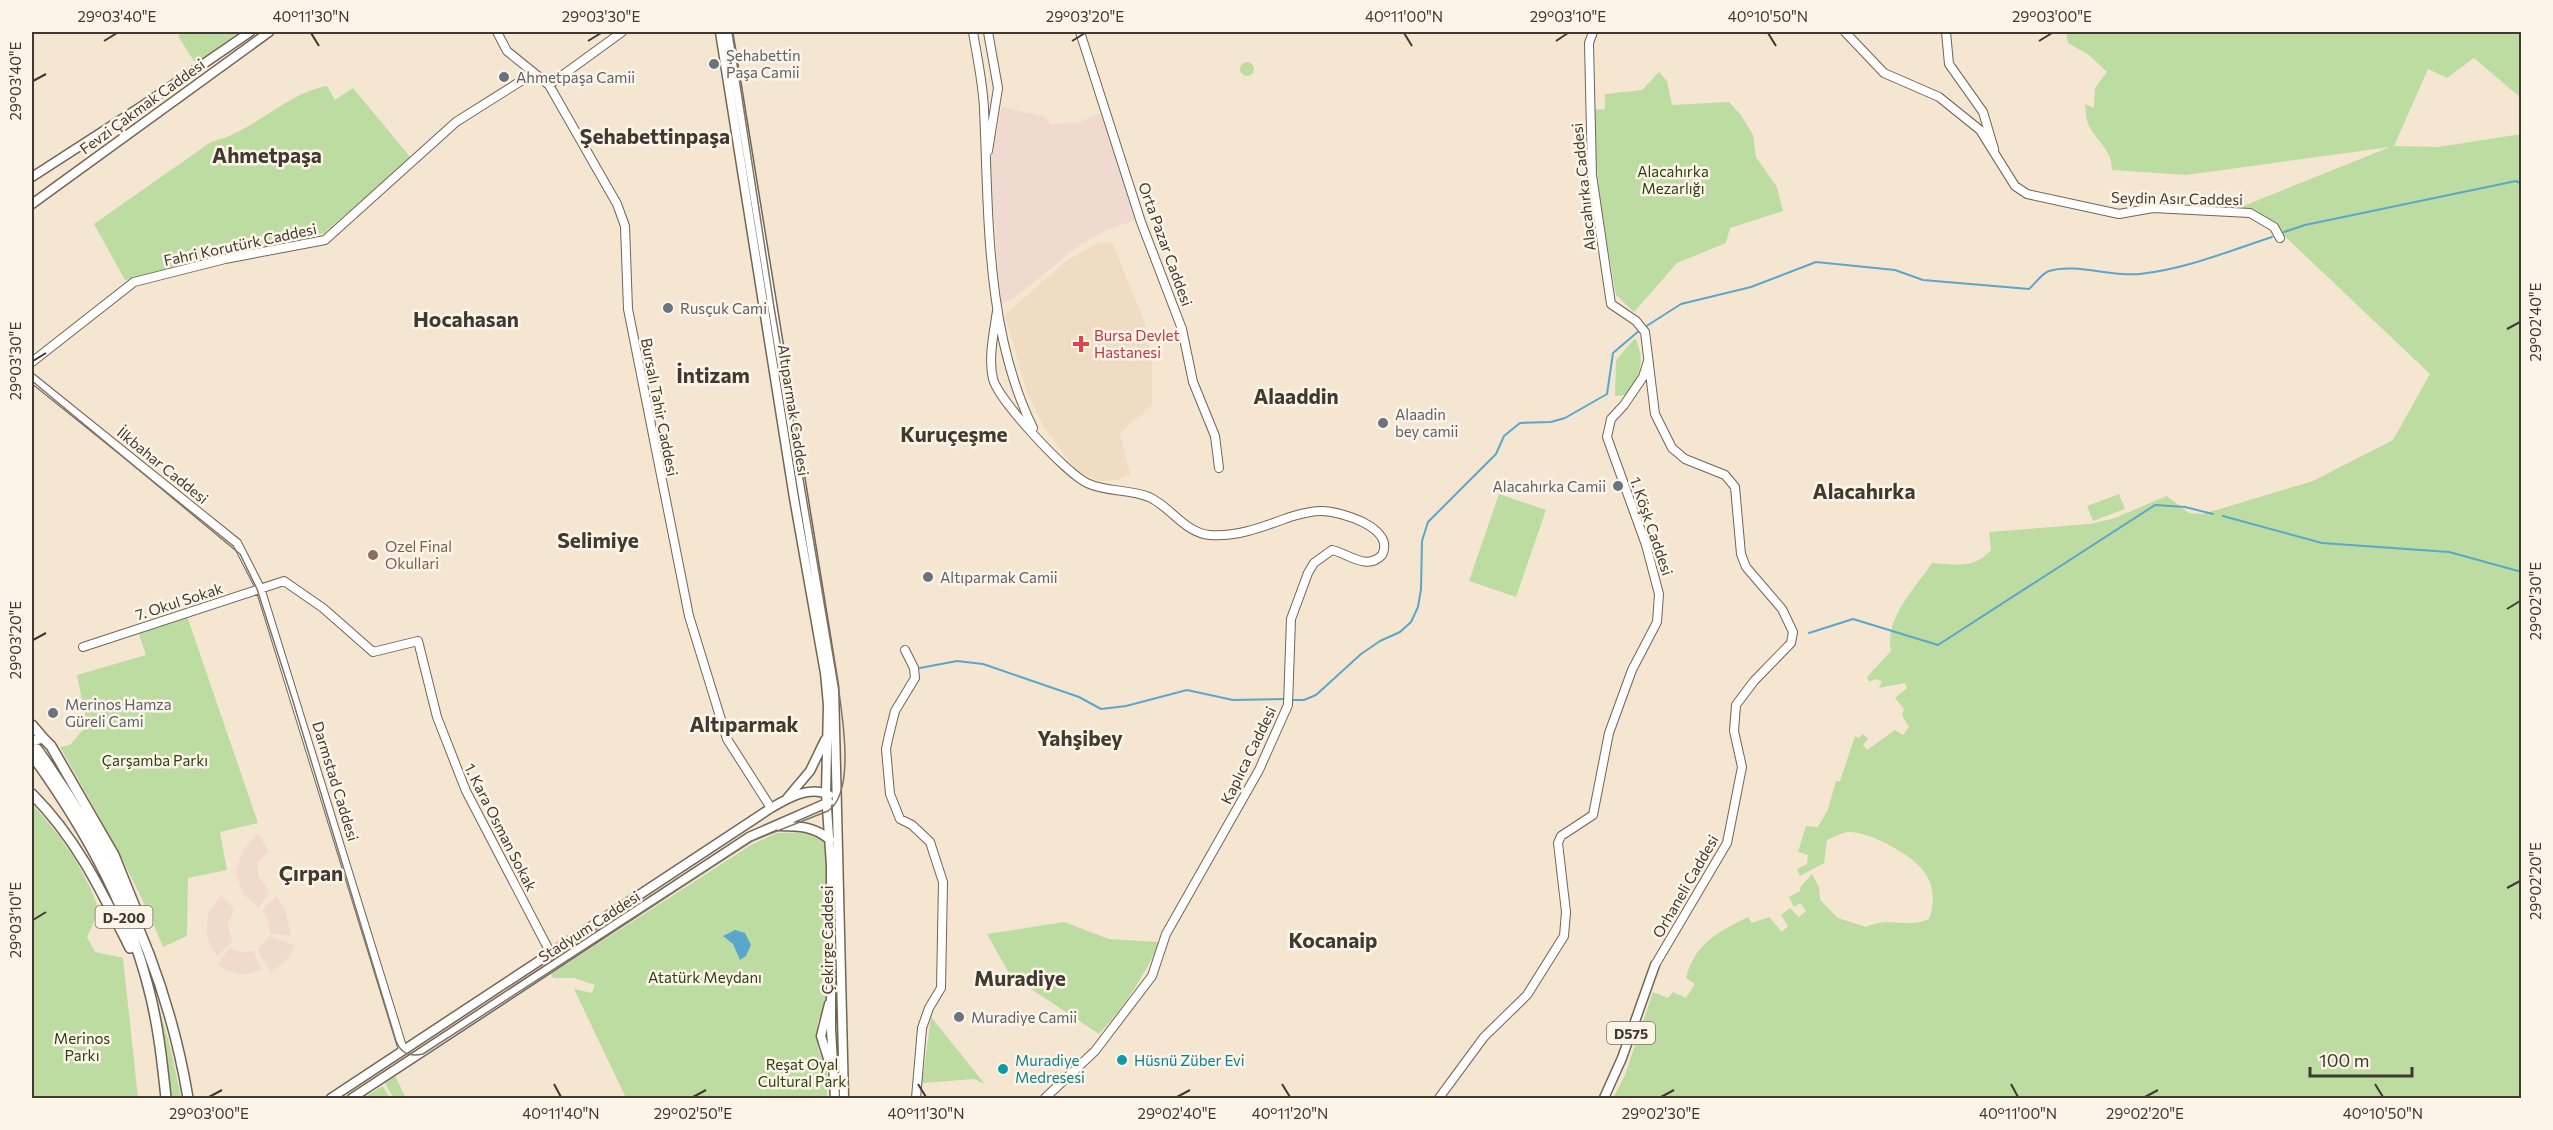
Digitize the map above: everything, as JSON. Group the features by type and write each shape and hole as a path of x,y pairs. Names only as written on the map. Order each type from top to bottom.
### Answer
{"highway":[{"path":"32,725 51,746 114,855 139,911 148,954"},
{"path":"33,748 43,738"},
{"name":"D-200","path":"33,748 74,802 116,878 148,954 165,1004 188,1098"},
{"name":"D-200","path":"33,748 107,881 148,984 158,1025 166,1098"},
{"path":"32,794 73,842 92,872 148,984"}],"main road":[{"path":"32,177 145,104 249,32"},
{"name":"Fevzi Çakmak Caddesi","path":"32,204 268,32"},
{"name":"Bursalı Tahir Caddesi","path":"497,32 507,51 549,86 617,204 625,226 628,309 689,616 727,739 771,808"},
{"path":"549,86 622,32"},
{"name":"Altıparmak Caddesi","path":"720,32 794,498 825,673 828,705 826,737 829,798"},
{"name":"Altıparmak Caddesi","path":"728,32 833,675 836,782"},
{"path":"973,32 984,109 997,311 993,346 993,379 998,390 1017,415 1038,436"},
{"path":"986,164 998,88 988,32"},
{"name":"Orta Pazar Caddesi","path":"1080,32 1141,222 1182,329 1193,382 1215,436 1220,468"},
{"name":"Alacahırka Caddesi","path":"1593,32 1589,43 1589,140 1611,303"},
{"name":"Seydin Asır Caddesi","path":"1845,32 1884,73 1939,97 1980,130 2015,186 2027,194 2119,213 2153,208 2250,213 2274,227 2280,238"},
{"path":"1946,32 1949,64 1983,112 1996,157"},
{"name":"Fahri Korutürk Caddesi","path":"32,362 134,282 225,259 325,240 456,122 532,74"},
{"name":"Orhaneli Caddesi","path":"1611,303 1636,321 1645,332 1655,414 1672,448 1685,459 1731,480 1736,487 1741,554 1746,567 1782,609 1793,632 1791,643 1754,681 1736,705 1734,731 1742,767 1727,843 1655,965"},
{"path":"997,311 1024,410 1038,436"},
{"name":"1. Köşk Caddesi","path":"1439,1098 1484,1037 1527,995 1564,936 1566,912 1558,843 1561,836 1593,815 1609,733 1632,670 1657,622 1658,581 1607,437 1611,419 1624,405 1643,377 1649,357"},
{"name":"İlkbahar Caddesi","path":"32,378 237,543 260,588"},
{"name":"Kaplıca Caddesi","path":"1038,436 1074,476 1089,484 1131,490 1152,499 1199,533 1256,530 1304,513 1321,511 1339,513 1356,519 1382,537 1385,550 1378,559 1364,563 1332,550 1314,563 1291,619 1289,695 1283,715 1242,801 1208,855 1166,933 1152,976 1095,1051 1045,1098"},
{"name":"7. Okul Sokak","path":"83,647 284,581 323,608 373,652 418,641"},
{"name":"Darmstad Caddesi","path":"260,588 403,1050"},
{"name":"1. Kara Osman Sokak","path":"418,641 437,717 466,792 550,952"},
{"path":"905,650 914,668 915,678 895,711 889,735 886,749 890,794 900,819 912,825 930,842 943,882 941,988 929,1008 922,1028 916,1098"},
{"path":"787,799 810,771 826,737"},
{"path":"829,798 836,782"},
{"name":"Çekirge Caddesi","path":"836,782 844,1098"},
{"path":"331,1098 771,808 797,795 818,790 829,798 837,810"},
{"path":"787,820 806,807 804,798 797,795"},
{"name":"Çekirge Caddesi","path":"829,798 831,998 835,1098"},
{"name":"Stadyum Caddesi","path":"352,1098 740,843 829,798"},
{"path":"772,826 809,827 819,831 830,840"},
{"name":"D575","path":"1604,1098 1622,1058 1655,965"}],"shaded area":[{"path":"1002,107 1043,116 1051,124 1080,122 1104,111 1139,219 1109,229 1081,244 1015,297 1001,305 990,163"},
{"name":"Bursa Devlet Hastanesi","path":"1112,242 1145,323 1152,365 1152,405 1120,433 1130,474 1117,480 1099,481 1077,471 1044,427 1028,395 1005,315 1066,261 1098,243"},
{"path":"258,833 268,851 258,863 258,876 269,891 259,908 243,894 236,872 243,850"},
{"path":"221,895 234,909 227,925 233,941 217,956 210,945 206,930 209,911"},
{"path":"276,896 285,909 291,936 270,934 268,919 262,911"},
{"path":"269,936 295,945 288,958 271,973 257,950"},
{"path":"229,948 241,952 254,951 261,970 243,975 222,969 218,965"}],"green space":[{"path":"184,32 240,32 197,62 194,61 178,36"},
{"path":"2066,32 2521,32 2521,98 2474,58 2447,78 2428,69 2394,146 2438,147 2521,134 2521,1098 1613,1098 1625,1075 1653,992 1668,998 1673,992 1686,998 1695,984 1686,978 1695,956 1709,940 1748,917 1752,923 1769,917 1782,932 1788,926 1781,915 1790,908 1799,917 1806,911 1800,903 1794,907 1789,897 1800,891 1801,886 1812,874 1819,887 1820,900 1838,918 1866,927 1884,922 1912,923 1929,919 1933,893 1926,874 1900,851 1870,836 1849,832 1827,840 1824,863 1800,876 1797,869 1807,864 1808,855 1798,852 1806,826 1818,827 1828,809 1836,781 1840,781 1855,736 1859,738 1863,734 1868,739 1863,745 1867,750 1895,730 1903,735 1909,727 1902,715 1904,709 1895,698 1907,688 1905,683 1879,688 1882,681 1875,679 1869,682 1867,677 1891,651 1890,639 1896,616 1932,563 1956,565 1978,561 1991,550 1989,532 2089,524 2112,519 2167,496 2189,513 2203,514 2313,481 2393,440 2430,374 2275,227 2236,209 2390,147 2186,175 2112,170 2107,152 2089,126 2085,104 2094,108 2095,88 2107,72 2089,55 2068,43"},
{"path":"1247,62 1252,64 1254,69 1252,74 1247,76 1242,74 1240,69 1242,64"},
{"name":"Alacahırka Mezarlığı","path":"1659,72 1667,81 1672,105 1729,102 1741,115 1753,135 1756,157 1777,187 1783,211 1730,228 1726,243 1677,263 1634,312 1616,295 1601,208 1591,110 1605,109 1605,94 1642,90"},
{"path":"327,86 335,100 353,88 411,158 324,233 125,280 94,224 211,142 241,130 311,90"},
{"path":"1635,338 1641,360 1636,380 1628,395 1615,396 1616,360"},
{"path":"1499,494 1546,510 1516,597 1469,581"},
{"path":"2119,494 2125,509 2093,521 2087,506"},
{"name":"Çarşamba Parkı","path":"187,616 258,823 220,832 227,870 188,878 187,936 163,947 128,870 60,747 70,745 87,725 77,675 146,655 138,631"},
{"name":"Merinos Parkı","path":"32,804 71,854 93,895 99,910 87,937 95,952 123,958 138,1098 32,1098"},
{"name":"Atatürk Meydanı","path":"804,832 826,842 826,1008 818,1021 817,1037 819,1052 827,1067 827,1098 626,1098 574,989 592,993 595,985 574,978 553,978 551,974 751,845 777,833"},
{"path":"1064,922 1109,939 1160,942 1133,990 1099,1034 1010,975 987,934"},
{"path":"146,962 171,1050 181,1098 167,1098"},
{"path":"931,1017 985,1084 974,1079 922,1083"},
{"path":"395,1076 406,1098 390,1098 393,1097 385,1083"},
{"path":"383,1086 390,1098 363,1098"}],"water":[{"path":"735,930 745,933 751,945 746,956 740,960 733,944 723,936"}],"waterway":[{"path":"2284,232 2305,225 2516,181 2522,184"},
{"path":"1645,327 1681,304 1751,287 1816,262 1895,270 1923,280 2029,289 2049,271 2071,269 2129,274 2157,272 2207,259 2272,237"},
{"path":"1291,700 1304,700 1316,695 1361,654 1380,641 1400,632 1411,622 1418,607 1421,589 1422,541 1428,522 1496,454 1504,436 1520,423 1551,422 1565,418 1607,394 1613,353 1640,330"},
{"path":"1809,633 1853,619 1938,645 2155,505 2185,507 2213,514"},
{"path":"2223,516 2322,543 2449,552 2522,572"},
{"path":"920,668 957,661 983,664 1079,697 1101,709 1126,706 1187,690 1233,700 1285,699"}],"tram line":[{"path":"32,381 240,554 257,589 292,698 396,1041 406,1054 423,1054 752,841 828,811 837,801 842,788 845,752 838,685 774,307 732,32"}],"place":[{"name":"Şehabettin Paşa Camii","path":"714,64"},
{"name":"Ahmetpaşa Camii","path":"504,77"},
{"name":"Rusçuk Cami","path":"668,308"},
{"name":"Bursa Devlet Hastanesi","path":"1081,344"},
{"name":"Alaadin bey camii","path":"1383,423"},
{"name":"Alacahırka Camii","path":"1618,486"},
{"name":"Ozel Final Okullari","path":"373,555"},
{"name":"Altıparmak Camii","path":"928,577"},
{"name":"Merinos Hamza Güreli Cami","path":"53,713"},
{"name":"Muradiye Camii","path":"959,1017"},
{"name":"Hüsnü Züber Evi","path":"1122,1060"},
{"name":"Muradiye Medresesi","path":"1003,1069"}],"district":[{"name":"Şehabettinpaşa","path":"655,135"},
{"name":"Ahmetpaşa","path":"267,154"},
{"name":"Hocahasan","path":"466,318"},
{"name":"İntizam","path":"713,374"},
{"name":"Alaaddin","path":"1296,395"},
{"name":"Kuruçeşme","path":"954,433"},
{"name":"Alacahırka","path":"1864,490"},
{"name":"Selimiye","path":"598,539"},
{"name":"Altıparmak","path":"744,723"},
{"name":"Yahşibey","path":"1080,737"},
{"name":"Çırpan","path":"311,872"},
{"name":"Kocanaip","path":"1333,939"},
{"name":"Muradiye","path":"1020,977"}],"park label":[{"name":"Reşat Oyal Cultural Park","path":"802,1072"}]}
